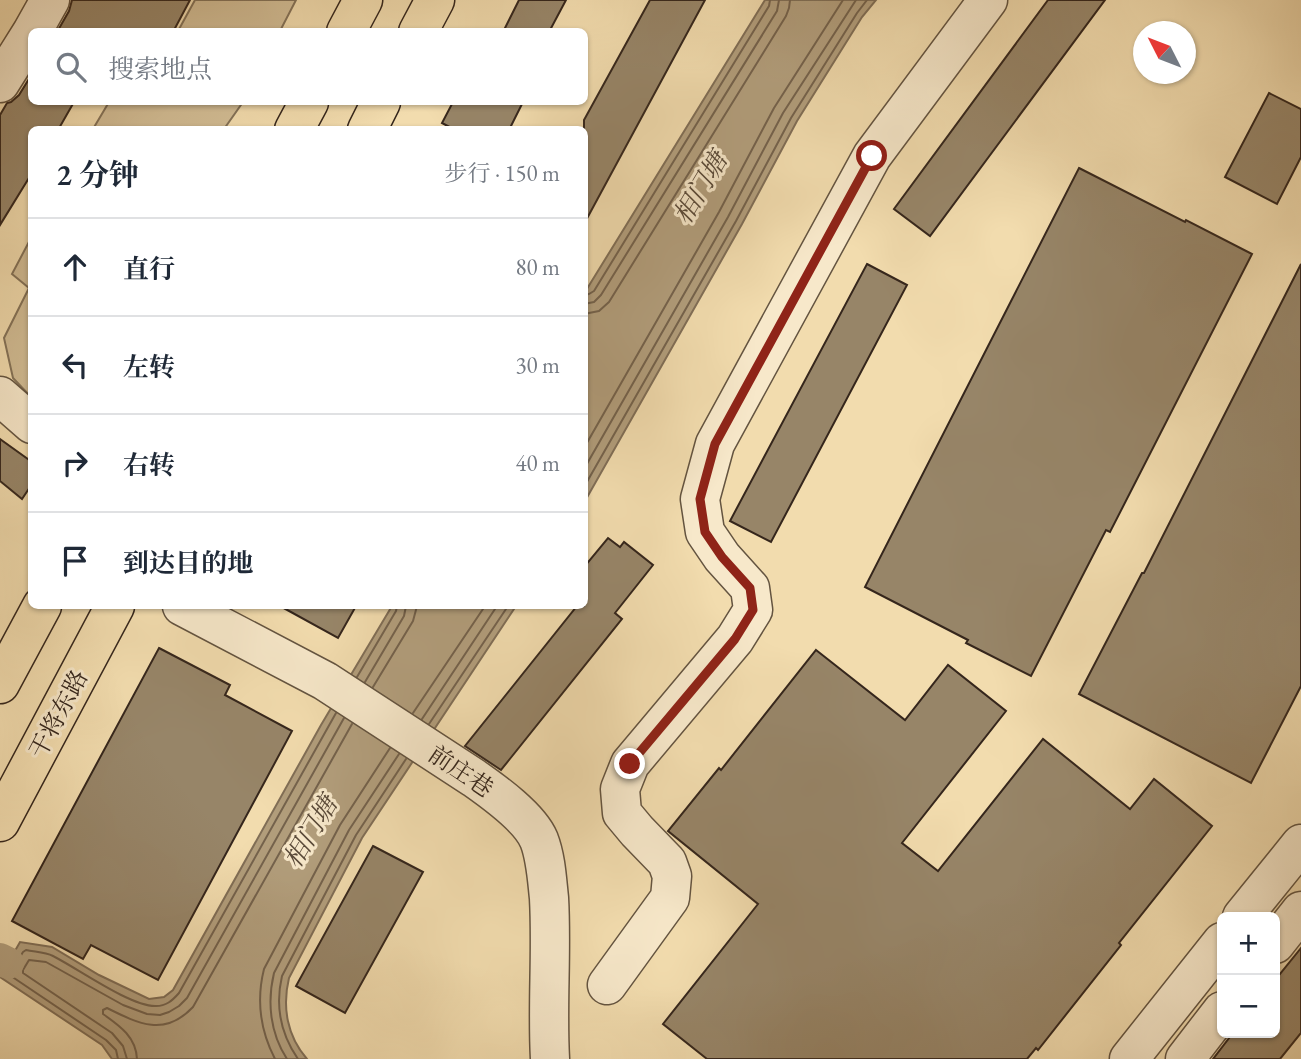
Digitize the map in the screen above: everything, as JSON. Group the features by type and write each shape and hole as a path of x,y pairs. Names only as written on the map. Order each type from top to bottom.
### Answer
{"main road":[{"path":"348,28 363,0"},
{"path":"420,28 435,0"},
{"path":"296,126 307,105"},
{"path":"369,126 380,105"},
{"path":"0,684 40,609"},
{"name":"干将东路","path":"0,822 113,609"}],"street":[{"path":"34,28 50,0"},
{"path":"607,985 670,898 672,876 667,862 622,813 620,789 630,764 735,639 753,610 750,588 722,557 705,532 700,499 715,444 872,156 988,0"},
{"path":"0,83 28,38"},
{"path":"0,396 28,420"},
{"name":"前庄巷","path":"188,609 325,681 493,792 520,816 539,838 548,887 550,927 550,1059"},
{"path":"1246,912 1301,844"},
{"path":"1280,938 1301,911"},
{"path":"1129,1059 1217,948"},
{"path":"1185,1059 1217,1017"}],"shaded area":[{"path":"195,0 296,0 282,28 180,28"},
{"path":"107,105 241,105 226,126 95,126"},
{"path":"28,244 28,287 12,274"},
{"path":"28,290 28,394 13,378 4,338"}],"water":[{"name":"相门塘","path":"765,0 876,0 862,17 797,121 742,224 588,496 588,287"},
{"name":"相门塘","path":"390,609 514,609 362,838 289,978 286,1000 288,1021 295,1041 307,1059 112,1059 102,1045 0,977 20,942 52,947 99,975 149,999 164,997 173,990 321,725"}],"building":[{"path":"72,0 190,0 175,28 59,28"},
{"path":"519,0 566,0 551,28 505,28"},
{"path":"650,0 705,0 588,217 588,126 584,126 584,120"},
{"path":"1048,0 1105,0 930,236 894,209"},
{"path":"28,80 28,105 72,105 60,126 28,126 28,180 0,225 0,115 7,103 19,95"},
{"path":"1269,93 1301,109 1301,157 1277,204 1225,177"},
{"path":"451,105 522,105 511,126 448,126 442,123"},
{"path":"1079,168 1252,254 1110,532 1106,530 1031,676 865,587"},
{"path":"867,264 907,285 771,542 730,521"},
{"path":"1301,264 1301,686 1251,783 1079,694 1144,573"},
{"path":"0,439 28,459 28,490 22,499 0,481"},
{"path":"608,538 620,547 624,542 653,565 615,613 622,619 501,770 465,746 575,609 588,609 588,562"},
{"path":"285,609 354,609 338,638"},
{"path":"159,648 230,685 225,695 292,731 158,980 91,945 83,959 12,921"},
{"path":"816,650 905,720 948,665 1006,711 902,843 938,871 1043,739 1130,809 1154,779 1212,826 1038,1050 1036,1048 1027,1059 707,1059 663,1024 758,904 668,831 719,768 721,770"},
{"path":"373,846 423,872 345,1013 296,986"},
{"path":"1301,948 1301,1033 1280,1059 1213,1059 1229,1038 1280,1038 1280,974"}],"waterway":[{"path":"0,959 8,963"}],"route":[{"path":"630,764 735,639 753,610 750,588 722,557 705,532 700,499 715,444 872,156"}]}
